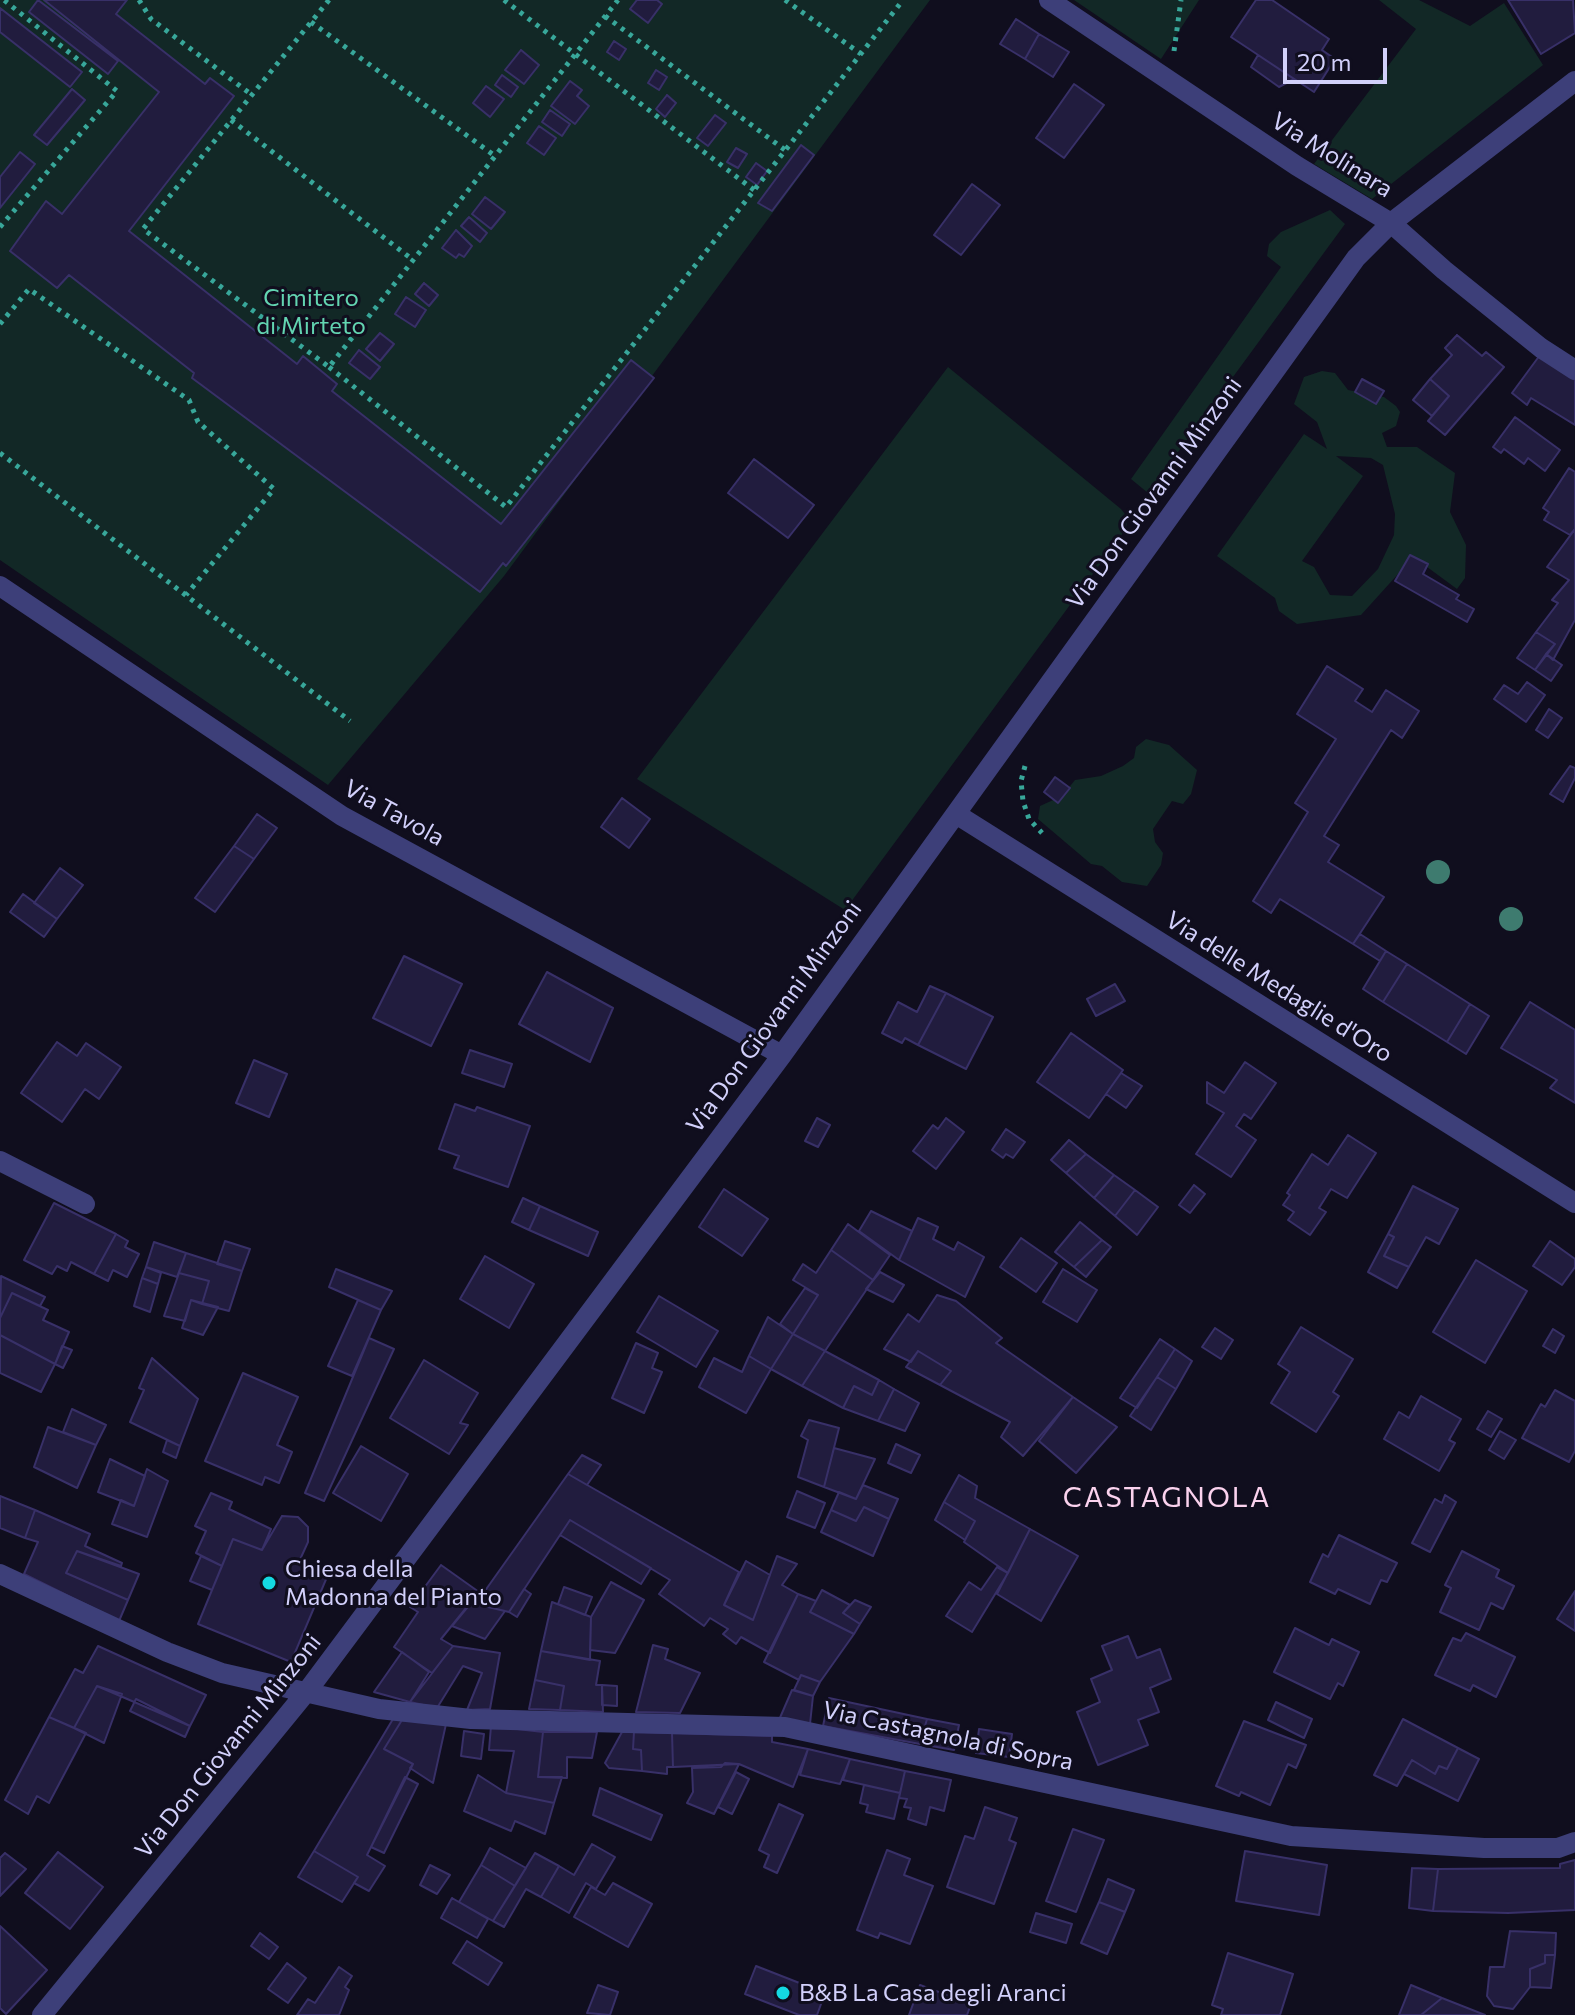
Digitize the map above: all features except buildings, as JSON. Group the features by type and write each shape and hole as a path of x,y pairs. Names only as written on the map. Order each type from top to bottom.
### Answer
{"street":[{"name":"Via Molinara","path":"1049,0 1317,180 1391,223 1493,309 1575,370"},
{"name":"Via Don Giovanni Minzoni","path":"42,2015 308,1690 782,1055 1356,258 1391,223 1575,81"},
{"name":"Via Tavola","path":"0,586 342,816 782,1055"},
{"name":"Via delle Medaglie d'Oro","path":"956,814 1575,1203"},
{"path":"0,1161 85,1204"},
{"name":"Via Castagnola di Sopra","path":"0,1574 181,1658 222,1673 308,1690 379,1709 471,1719 785,1727 1291,1836 1484,1848 1558,1848 1575,1842"}],"path":[{"path":"0,227 117,91 4,0"},
{"path":"139,0 151,19 252,95"},
{"path":"329,0 143,229 329,367 506,507 903,0"},
{"path":"504,0 754,190"},
{"path":"329,367 618,0"},
{"path":"785,0 861,54"},
{"path":"1170,81 1181,0"},
{"path":"605,16 785,150"},
{"path":"311,22 495,156"},
{"path":"231,120 413,260"},
{"path":"0,324 29,289 189,400 198,422 274,489 186,595"},
{"path":"0,453 350,721"},
{"path":"1026,762 1021,781 1023,801 1029,819 1050,841"}],"green space":[{"name":"Cimitero di Mirteto","path":"0,0 930,0 504,576 328,785 0,560"},
{"path":"1074,0 1199,0 1161,59"},
{"path":"1379,0 1419,0 1470,26 1504,3 1543,65 1372,199 1314,164 1416,29"},
{"path":"1330,210 1345,224 1148,493 1131,479 1281,267 1267,256 1269,244 1281,232"},
{"path":"948,367 1121,509 1128,518 1126,529 845,910 637,779"},
{"path":"1322,371 1335,373 1348,390 1384,397 1400,412 1396,426 1382,433 1387,447 1417,447 1455,473 1450,512 1466,545 1465,578 1457,589 1423,564 1408,563 1361,615 1297,624 1279,611 1275,598 1217,556 1304,434 1327,449 1317,422 1294,404 1304,377","holes":["1336,456 1371,458 1383,465 1395,514 1394,535 1378,569 1352,596 1330,595 1314,567 1302,561 1363,476"]},
{"path":"1146,739 1169,745 1197,770 1191,794 1183,804 1172,801 1153,829 1155,842 1163,853 1161,865 1147,886 1122,882 1102,866 1091,864 1038,819 1040,806 1062,796 1075,780 1101,776 1123,766 1134,758 1136,747"}],"place":[{"name":"Chiesa della Madonna del Pianto","path":"269,1583"},
{"name":"B&B La Casa degli Aranci","path":"783,1993"}],"district":[{"name":"CASTAGNOLA","path":"1167,1498"}]}
